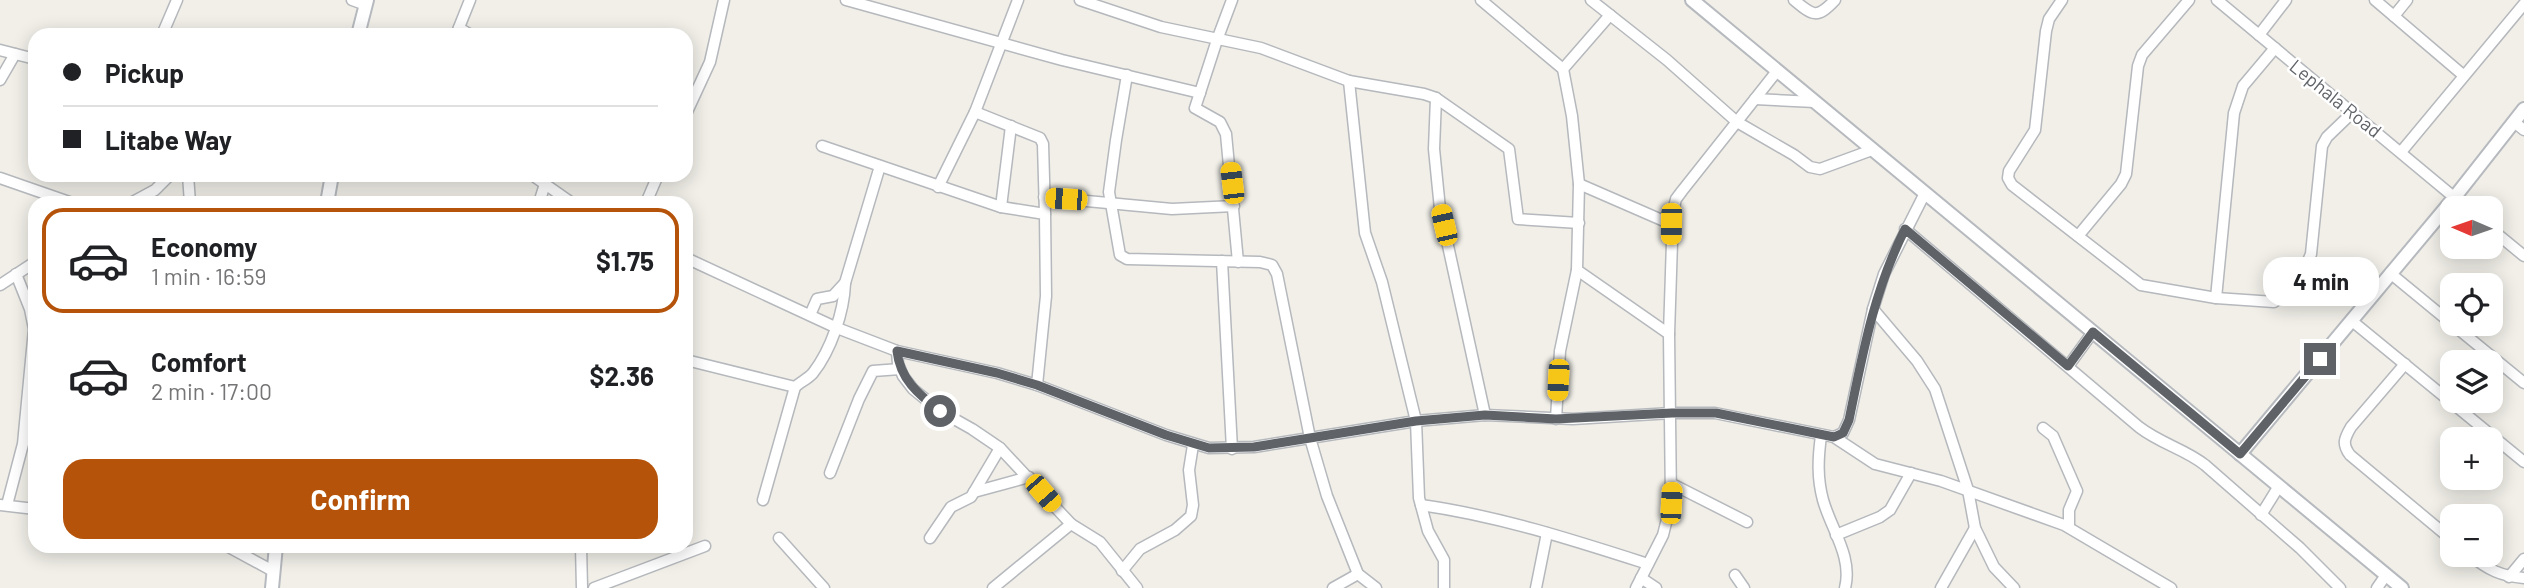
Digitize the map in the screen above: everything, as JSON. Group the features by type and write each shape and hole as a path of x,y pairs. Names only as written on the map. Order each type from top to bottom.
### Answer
{"main road":[{"path":"1692,0 2402,588"},
{"path":"360,28 367,2"},
{"path":"2456,196 2524,109"},
{"path":"2240,454 2440,214"},
{"path":"272,588 275,553"}],"street":[{"path":"165,28 177,0"},
{"path":"352,0 367,2"},
{"path":"458,28 470,0"},
{"path":"693,99 710,62 724,0"},
{"path":"846,0 1000,44 1199,93"},
{"path":"938,187 975,112 1018,0"},
{"path":"1080,0 1145,23 1261,48 1349,81 1436,98 1509,149 1518,219 1579,223"},
{"path":"1232,0 1196,106 1197,111 1220,122 1224,128 1238,262"},
{"path":"1481,0 1563,69 1572,116 1579,184 1577,270 1560,351 1556,419"},
{"path":"1591,0 1605,8 1737,122 1815,169 1872,150"},
{"path":"1794,0 1809,13 1816,14 1823,12 1835,0"},
{"path":"2062,0 2049,19 2046,32 2035,130 2009,171 2008,178 2012,185 2141,285 2216,298 2274,302 2290,292 2299,282 2311,254 2322,146 2353,112"},
{"path":"2078,236 2121,184 2126,174 2138,66 2142,55 2189,0"},
{"name":"Lephala Road","path":"2217,0 2452,196"},
{"path":"2259,35 2286,0"},
{"path":"2375,0 2463,75"},
{"path":"2394,16 2407,0"},
{"path":"2401,152 2524,4"},
{"path":"1563,69 1605,8"},
{"path":"2216,298 2237,99 2243,86 2275,48"},
{"path":"0,50 28,57"},
{"path":"0,80 15,54"},
{"path":"1656,588 1638,583 1668,520 1672,484 1669,334 1671,224 1676,199 1777,71"},
{"path":"1128,75 1115,140 1109,192 1120,255 1123,258 1267,263 1275,268 1310,439 1327,496 1358,574 1376,588"},
{"path":"1349,81 1365,233 1382,282 1416,421 1421,505 1428,531 1444,561 1444,588"},
{"path":"1436,98 1434,149 1439,198 1485,415"},
{"path":"1755,99 1815,103"},
{"path":"975,112 1034,135 1043,144 1045,296 1037,385"},
{"path":"2514,121 2524,130"},
{"path":"1001,207 1011,126"},
{"path":"822,146 1001,207 1045,214"},
{"path":"763,500 795,387 812,374 837,328 844,301 845,283 880,166"},
{"path":"0,178 52,196"},
{"path":"144,196 163,182"},
{"path":"542,182 562,196"},
{"path":"541,196 545,184"},
{"path":"1579,184 1671,224"},
{"path":"693,261 837,328 897,351 997,373 1037,385 1193,445 1232,449 1416,421 1485,415 1556,419 1672,413 1733,416 1834,437 1843,433 1849,420 1873,309 1884,274 1925,193"},
{"path":"1044,197 1172,209 1234,206"},
{"path":"1905,229 2139,427 2155,439 2197,458 2337,587"},
{"path":"2503,239 2524,256"},
{"path":"1222,261 1232,449"},
{"path":"0,285 28,266"},
{"path":"1577,270 1669,334"},
{"path":"2390,273 2440,314"},
{"path":"16,274 28,304"},
{"path":"810,315 817,299 833,296 845,283"},
{"path":"1873,309 1917,361 1935,389 1968,490 1975,528 1994,567 2014,588"},
{"path":"2352,321 2524,462"},
{"path":"2068,366 2093,332"},
{"path":"2467,336 2524,383"},
{"path":"897,351 900,369 914,388 933,406 1000,448 1071,524 1100,542 1136,588"},
{"path":"693,362 795,387"},
{"path":"2404,365 2351,428 2345,439 2345,447 2350,455 2440,530"},
{"path":"830,473 859,398 873,371 900,369"},
{"path":"28,392 23,444 3,505 28,508"},
{"path":"2043,428 2053,436 2077,491 2069,510 2069,527"},
{"path":"1821,436 1818,480 1847,560 1845,588"},
{"path":"1834,437 1875,464 1968,490 2069,527 2171,588"},
{"path":"1122,571 1140,549 1186,523 1191,516 1189,470 1193,445"},
{"path":"930,538 951,507 968,500 1000,448"},
{"path":"1836,535 1880,517 1890,510 1911,473"},
{"path":"974,492 1029,477"},
{"path":"1672,484 1747,522"},
{"path":"2261,515 2279,486"},
{"path":"1421,505 1547,533 1648,564"},
{"path":"993,588 1071,524"},
{"path":"1941,588 1975,528"},
{"path":"1536,588 1547,533"},
{"path":"779,538 824,588"},
{"path":"693,551 705,546"},
{"path":"240,553 273,571"},
{"path":"581,553 582,588"},
{"path":"594,588 686,553"},
{"path":"2510,577 2524,559"},
{"path":"2485,567 2510,577 2524,579"},
{"path":"1333,588 1358,574"},
{"path":"1735,575 1744,588"},
{"path":"2377,588 2386,575"}],"route":[{"path":"940,411 926,401 903,376 897,351 997,373 1037,385 1193,445 1209,448 1238,449 1416,421 1485,415 1556,419 1716,413 1834,437 1843,433 1847,427 1873,309 1884,274 1905,229 2068,366 2093,332 2240,454 2320,359"}]}
